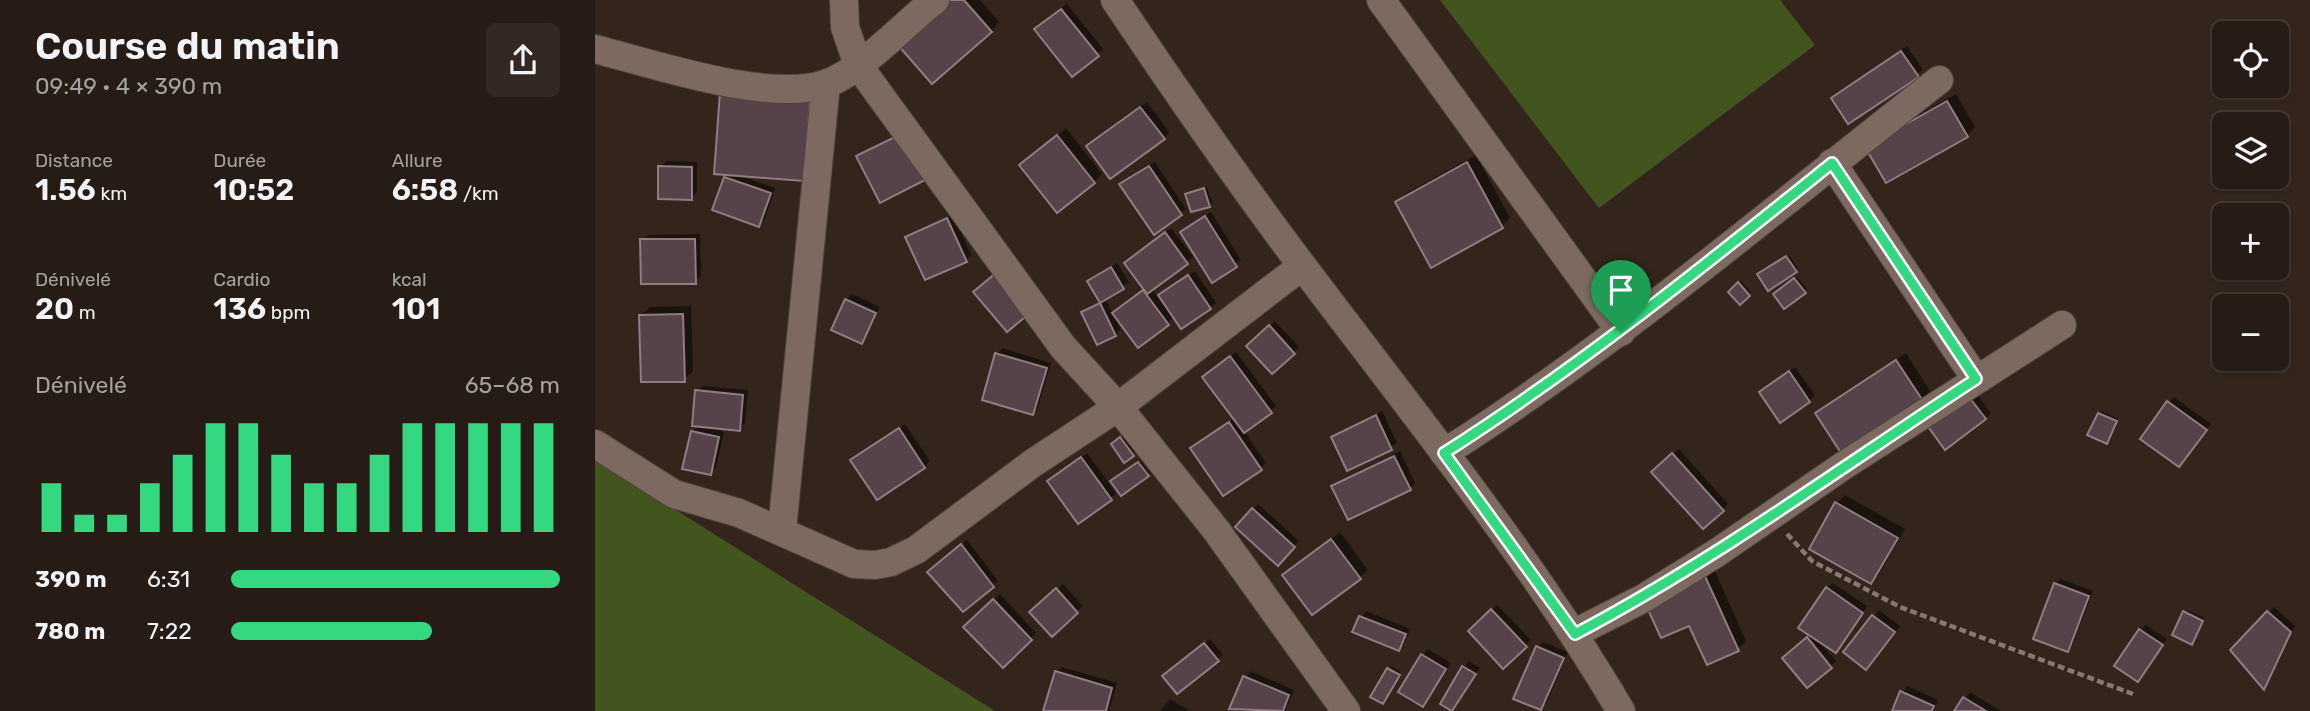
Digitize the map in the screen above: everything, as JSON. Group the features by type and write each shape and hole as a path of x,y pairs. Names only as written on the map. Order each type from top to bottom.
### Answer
{"street":[{"path":"844,0 845,27 858,65 1063,347 1118,407 1216,530 1346,711"},
{"path":"595,49 756,87 793,89 826,84 858,65 935,0"},
{"path":"1115,0 1217,151 1444,453 1575,634 1621,711"},
{"path":"1381,0 1621,332"},
{"path":"1444,453 1534,396 1621,332 1939,80"},
{"path":"782,530 826,84"},
{"path":"1832,163 1976,379"},
{"path":"595,444 674,494 712,503 782,530 853,564 875,565 891,562 916,550 1033,463 1118,407 1302,266"},
{"path":"1575,634 1644,598 1718,552 1976,379 2062,325"}],"path":[{"path":"1772,514 1812,561 1859,588 1900,607 2133,694"}],"green space":[{"path":"1440,0 1780,0 1815,45 1599,208"},
{"path":"595,459 995,711 595,711"}],"building":[{"path":"948,0 964,0 992,32 932,84 897,44"},
{"path":"1061,9 1099,56 1072,77 1034,29"},
{"path":"1901,51 1919,77 1848,124 1831,98"},
{"path":"720,92 810,99 804,181 714,174"},
{"path":"1947,101 1968,137 1886,183 1865,147"},
{"path":"1140,107 1165,139 1110,179 1086,146"},
{"path":"903,133 927,179 880,203 856,156"},
{"path":"1057,135 1095,183 1057,213 1019,165"},
{"path":"1467,162 1503,228 1431,268 1395,202"},
{"path":"658,166 692,167 692,200 658,199"},
{"path":"1149,166 1182,215 1154,235 1119,184"},
{"path":"724,177 771,193 759,227 712,210"},
{"path":"1204,188 1210,207 1191,212 1185,194"},
{"path":"1205,216 1237,267 1212,283 1180,232"},
{"path":"947,218 967,262 925,280 905,237"},
{"path":"1165,232 1188,264 1147,294 1124,263"},
{"path":"640,239 695,239 696,284 641,284"},
{"path":"1786,256 1797,272 1768,291 1757,274"},
{"path":"1111,267 1124,289 1100,303 1087,281"},
{"path":"996,273 1030,313 1007,332 973,292"},
{"path":"1188,275 1211,309 1181,329 1158,295"},
{"path":"1794,278 1806,293 1784,309 1773,294"},
{"path":"1738,282 1750,296 1740,305 1728,292"},
{"path":"1143,290 1169,325 1138,348 1112,313"},
{"path":"845,299 876,313 862,344 831,330"},
{"path":"1100,303 1116,336 1097,345 1081,312"},
{"path":"683,314 685,382 641,382 639,315"},
{"path":"1269,325 1295,354 1272,374 1246,346"},
{"path":"995,353 1047,368 1033,415 982,400"},
{"path":"1230,356 1272,413 1244,433 1202,377"},
{"path":"1896,360 1923,401 1841,453 1815,413"},
{"path":"1789,371 1810,402 1780,423 1759,392"},
{"path":"695,390 743,395 740,431 692,426"},
{"path":"1966,393 1986,419 1945,450 1926,424"},
{"path":"2167,401 2207,430 2179,467 2140,439"},
{"path":"2098,413 2117,421 2107,444 2087,435"},
{"path":"1376,415 1392,450 1347,471 1331,437"},
{"path":"1229,422 1262,470 1223,496 1190,448"},
{"path":"899,428 925,468 877,500 850,460"},
{"path":"691,431 719,437 711,475 682,469"},
{"path":"1120,437 1134,456 1124,463 1111,444"},
{"path":"1672,453 1724,511 1703,529 1651,472"},
{"path":"1394,456 1411,490 1348,520 1331,486"},
{"path":"1081,457 1112,500 1078,524 1047,481"},
{"path":"1138,462 1149,476 1121,496 1110,481"},
{"path":"1835,502 1898,538 1871,584 1809,549"},
{"path":"1252,508 1295,547 1278,566 1235,527"},
{"path":"1331,539 1361,579 1312,615 1282,575"},
{"path":"961,544 994,587 963,612 927,572"},
{"path":"1704,574 1739,651 1707,665 1689,626 1661,638 1644,601"},
{"path":"2054,583 2089,596 2068,652 2033,639"},
{"path":"1826,587 1863,613 1836,653 1798,628"},
{"path":"1056,588 1078,613 1052,637 1029,612"},
{"path":"993,599 1032,640 1003,668 963,627"},
{"path":"1491,609 1527,647 1503,669 1468,631"},
{"path":"2183,611 2203,621 2192,645 2172,635"},
{"path":"2267,611 2291,632 2264,690 2230,650"},
{"path":"1872,615 1895,632 1866,670 1843,652"},
{"path":"1359,616 1406,634 1399,651 1352,632"},
{"path":"2139,629 2163,645 2138,682 2114,666"},
{"path":"1807,637 1832,668 1807,688 1782,658"},
{"path":"1204,643 1219,661 1177,694 1162,676"},
{"path":"1536,646 1564,658 1541,710 1513,699"},
{"path":"1421,654 1446,669 1423,707 1398,692"},
{"path":"1462,666 1476,674 1452,711 1440,704"},
{"path":"1387,668 1400,675 1383,704 1370,697"},
{"path":"1055,671 1112,688 1106,711 1043,711"},
{"path":"1243,676 1289,695 1283,711 1229,709"},
{"path":"1900,691 1934,706 1932,711 1892,711"},
{"path":"1963,697 1986,711 1954,711"}],"route":[{"path":"1832,163 1976,379 1718,552 1644,598 1575,634 1444,453 1534,396 1621,332 1832,163"}]}
